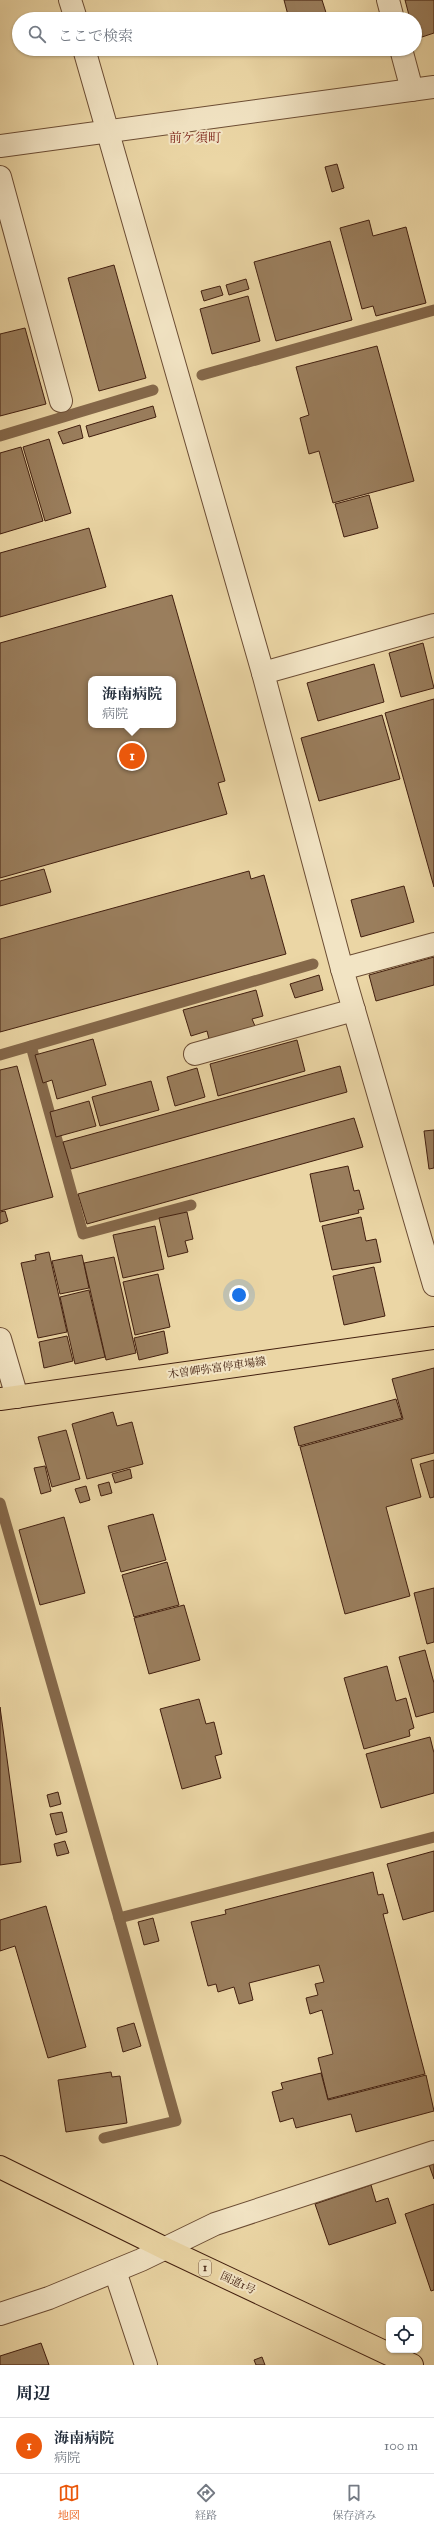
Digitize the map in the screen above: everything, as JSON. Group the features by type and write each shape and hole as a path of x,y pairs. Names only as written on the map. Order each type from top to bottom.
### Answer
{"main road":[{"name":"木曽岬弥富停車場線","path":"8,1398 434,1338"},
{"name":"国道1号","path":"0,2167 166,2250 412,2365"}],"street":[{"path":"70,0 74,12"},
{"path":"388,0 391,12"},
{"path":"86,56 262,672 342,970 434,1285"},
{"path":"403,56 412,90"},
{"path":"0,146 434,87"},
{"path":"0,177 61,400"},
{"path":"262,672 434,625"},
{"path":"342,970 434,944"},
{"path":"195,1054 354,1010"},
{"path":"0,1339 8,1398"},
{"path":"0,2314 49,2298 166,2250 215,2224 434,2152"},
{"path":"115,2271 146,2365"}],"building":[{"path":"284,0 322,0 326,12 287,12"},
{"path":"405,0 434,0 434,33 422,37 422,12 408,12"},
{"path":"337,164 344,188 332,192 325,167"},
{"path":"369,220 373,236 406,227 426,303 376,316 373,306 362,309 340,228"},
{"path":"330,241 352,320 276,341 254,262"},
{"path":"114,265 146,378 99,391 68,278"},
{"path":"246,279 249,289 229,295 226,285"},
{"path":"220,286 223,295 204,301 201,291"},
{"path":"248,296 260,341 212,354 200,309"},
{"path":"25,328 46,404 0,416 0,334"},
{"path":"377,346 414,481 333,503 319,451 309,454 300,418 309,415 296,367"},
{"path":"153,406 156,417 89,437 86,426"},
{"path":"80,425 83,438 63,444 58,432"},
{"path":"49,439 71,513 45,521 23,447"},
{"path":"21,447 43,521 0,534 0,453"},
{"path":"369,495 378,528 344,537 335,504"},
{"path":"89,528 106,587 0,617 0,553"},
{"path":"172,595 225,781 218,783 227,814 0,878 0,643"},
{"path":"423,643 434,688 401,697 389,653"},
{"path":"374,664 384,702 318,721 307,683"},
{"path":"434,699 434,887 385,713"},
{"path":"382,715 400,779 319,801 301,738"},
{"path":"44,869 51,892 0,906 0,881"},
{"path":"249,871 251,879 264,875 286,954 0,1032 0,939"},
{"path":"404,886 414,922 361,937 351,900"},
{"path":"434,957 434,985 376,1001 369,975"},
{"path":"319,975 323,990 295,998 290,984"},
{"path":"256,990 263,1016 252,1019 255,1026 209,1039 207,1031 191,1036 183,1010"},
{"path":"93,1039 106,1085 57,1099 52,1080 43,1083 35,1055"},
{"path":"297,1040 305,1071 218,1096 210,1064"},
{"path":"17,1066 53,1197 0,1211 0,1070"},
{"path":"340,1066 347,1092 71,1169 63,1142"},
{"path":"197,1068 205,1097 175,1106 167,1077"},
{"path":"151,1081 159,1110 100,1126 92,1097"},
{"path":"89,1101 96,1126 56,1137 50,1112"},
{"path":"354,1118 363,1147 87,1224 78,1194"},
{"path":"434,1130 434,1168 429,1169 424,1131"},
{"path":"348,1166 354,1191 359,1190 364,1209 358,1210 359,1213 320,1222 310,1174"},
{"path":"5,1211 8,1221 0,1224 0,1212"},
{"path":"187,1212 193,1239 185,1241 188,1252 168,1257 159,1218"},
{"path":"361,1217 366,1241 376,1239 381,1262 332,1270 322,1226"},
{"path":"155,1226 164,1269 123,1278 113,1235"},
{"path":"49,1252 67,1332 38,1338 21,1263 36,1260 35,1255"},
{"path":"82,1255 89,1288 60,1294 52,1261"},
{"path":"114,1257 136,1353 106,1360 84,1263"},
{"path":"374,1267 385,1316 344,1325 333,1276"},
{"path":"158,1274 170,1327 135,1335 123,1282"},
{"path":"89,1290 105,1357 75,1364 60,1297"},
{"path":"164,1331 168,1353 139,1360 134,1338"},
{"path":"67,1336 73,1361 44,1368 39,1342"},
{"path":"434,1368 434,1453 411,1459 421,1497 386,1507 410,1596 345,1614 300,1447 403,1419 392,1379"},
{"path":"396,1399 402,1418 299,1446 294,1427"},
{"path":"113,1412 117,1426 132,1422 143,1464 87,1479 72,1424"},
{"path":"66,1430 80,1479 52,1487 38,1437"},
{"path":"434,1460 434,1497 430,1498 420,1464"},
{"path":"45,1466 51,1491 41,1494 34,1468"},
{"path":"130,1469 132,1478 115,1483 112,1474"},
{"path":"109,1482 112,1493 101,1496 98,1485"},
{"path":"86,1486 90,1500 80,1503 75,1489"},
{"path":"153,1514 166,1560 121,1572 108,1526"},
{"path":"64,1517 85,1593 40,1605 19,1530"},
{"path":"167,1562 179,1605 134,1617 122,1575"},
{"path":"434,1588 434,1642 427,1644 414,1593"},
{"path":"184,1605 200,1660 149,1674 134,1618"},
{"path":"425,1650 434,1683 434,1712 416,1717 399,1657"},
{"path":"387,1666 396,1701 406,1698 414,1728 409,1730 410,1736 364,1749 344,1678"},
{"path":"199,1699 206,1724 214,1722 222,1754 215,1756 221,1778 182,1789 160,1709"},
{"path":"0,1707 21,1862 0,1865"},
{"path":"430,1737 434,1753 434,1793 381,1808 366,1754"},
{"path":"58,1792 61,1804 50,1807 47,1795"},
{"path":"62,1812 67,1832 56,1835 50,1814"},
{"path":"65,1841 69,1853 57,1856 54,1844"},
{"path":"434,1851 434,1911 403,1920 387,1864"},
{"path":"373,1872 378,1895 383,1894 388,1913 383,1914 425,2074 328,2099 318,2058 333,2054 322,2010 310,2014 306,1998 318,1995 315,1984 324,1982 319,1965 249,1983 253,2000 239,2004 234,1987 218,1992 216,1984 208,1986 191,1922 226,1914 225,1910"},
{"path":"46,1906 86,2047 48,2058 15,1946 0,1951 0,1920"},
{"path":"153,1918 159,1941 144,1945 138,1922"},
{"path":"134,2023 141,2046 123,2052 117,2028"},
{"path":"111,2072 112,2077 120,2076 127,2123 66,2132 58,2080"},
{"path":"321,2073 328,2100 426,2075 434,2111 356,2132 351,2114 296,2128 293,2118 280,2122 272,2092 283,2089 281,2083"},
{"path":"434,2160 434,2179 428,2162"},
{"path":"371,2185 376,2202 388,2198 396,2223 329,2245 315,2204"},
{"path":"434,2204 434,2290 431,2291 405,2214"},
{"path":"41,2343 49,2365 0,2365 0,2356"},
{"path":"262,2357 265,2365 256,2365 254,2360"}],"waterway":[{"path":"202,375 434,310"},
{"path":"0,436 153,390"},
{"path":"0,1055 313,964"},
{"path":"31,1046 83,1234 191,1205"},
{"path":"0,1503 119,1918 434,1837"},
{"path":"104,2138 176,2121 119,1918"}],"place":[{"name":"海南病院","path":"132,756"}],"district":[{"name":"前ケ須町","path":"195,138"}]}
